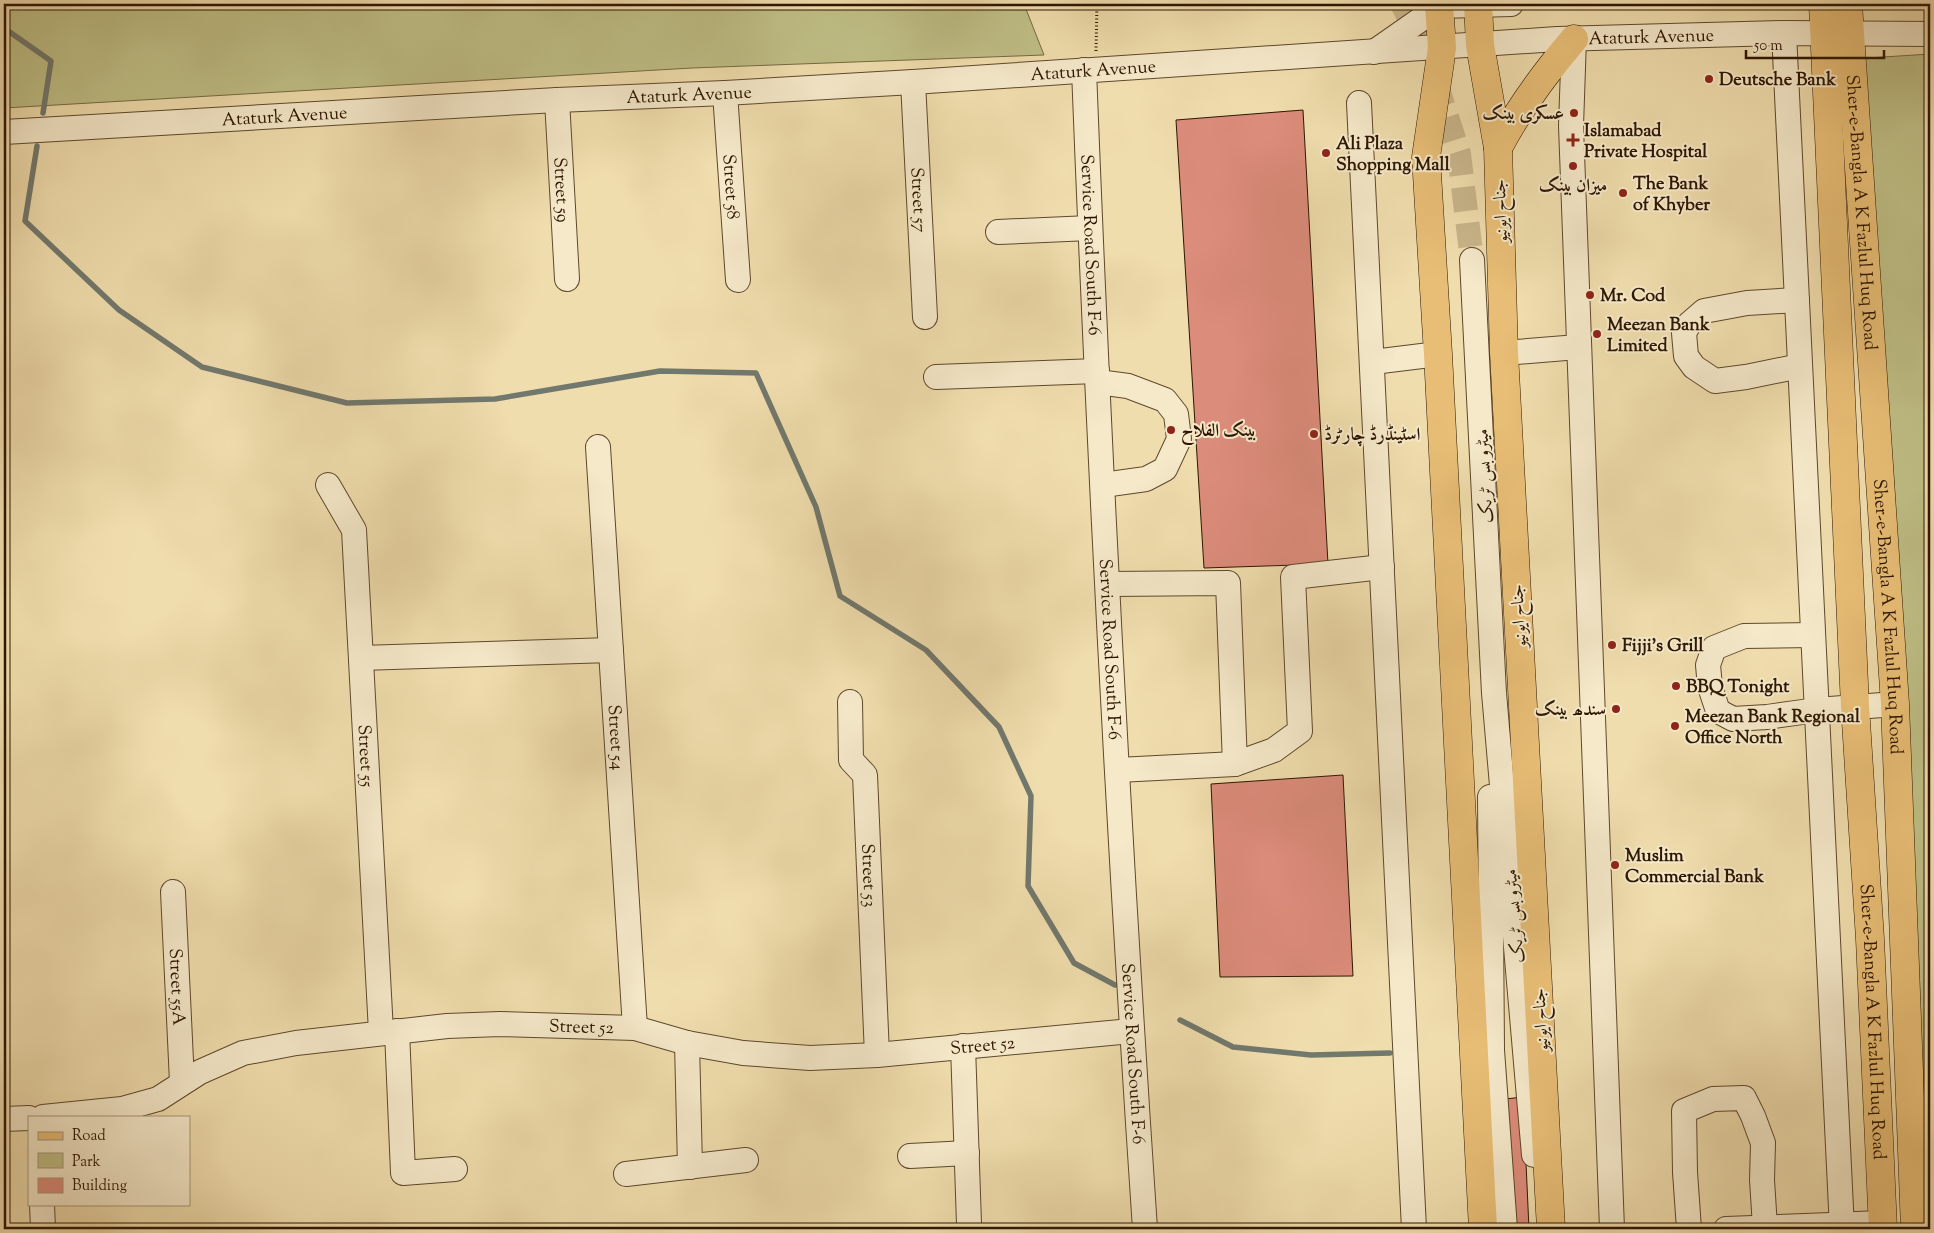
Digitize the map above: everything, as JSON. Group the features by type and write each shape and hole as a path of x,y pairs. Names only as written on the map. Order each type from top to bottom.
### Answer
{"main road":[{"name":"جناح ایونیو","path":"1478,4 1480,45 1498,148 1504,353 1552,1229"},
{"name":"Sher-e-Bangla A K Fazlul Huq Road","path":"1823,4 1837,34 1895,704 1914,1229"},
{"name":"Sher-e-Bangla A K Fazlul Huq Road","path":"1848,4 1837,34 1855,706 1870,939 1882,1226"},
{"path":"1440,5 1442,48 1426,157 1438,354 1483,1229"},
{"path":"1498,148 1513,119 1545,74 1574,38"}],"street":[{"path":"1374,52 1440,5 1510,4"},
{"name":"Ataturk Avenue","path":"4,132 557,100 913,82 1574,38 1784,33 1930,34"},
{"path":"1784,33 1842,1227"},
{"path":"1574,38 1570,126 1612,1229"},
{"name":"Service Road South F-6","path":"1090,69 1090,228 1131,1030 1145,1229"},
{"name":"Street 57","path":"913,82 925,317"},
{"name":"Street 58","path":"725,93 738,280"},
{"name":"Street 59","path":"557,100 568,278"},
{"path":"1359,103 1373,362 1406,1096 1414,1229"},
{"path":"998,232 1090,228"},
{"name":"میٹرو بس ٹریک","path":"1472,260 1494,693 1541,1229"},
{"path":"1797,300 1747,303 1704,311 1689,324 1684,333 1686,356 1694,367 1714,381 1746,377 1800,366"},
{"path":"1504,353 1578,347"},
{"path":"1373,362 1438,354"},
{"path":"936,377 1098,376 1166,400 1176,414 1180,438 1165,469 1146,479 1103,485"},
{"name":"Street 54","path":"598,448 635,1028"},
{"name":"Street 55","path":"328,486 354,530 361,658 389,1032 403,1173 455,1169"},
{"path":"1118,770 1235,764 1274,750 1300,731 1293,577 1382,567"},
{"path":"1108,584 1228,583 1235,764"},
{"path":"1813,635 1744,636 1714,648 1708,665 1710,687 1718,711 1732,719 1767,717 1855,706 1895,704"},
{"path":"361,658 611,650"},
{"name":"میٹرو بس ٹریک","path":"1494,693 1489,820 1492,1050 1506,1229"},
{"name":"Street 53","path":"850,702 851,760 865,775 877,1055"},
{"name":"Street 55A","path":"173,892 182,1082"},
{"name":"Street 52","path":"53,1116 122,1109 158,1099 182,1082 243,1053 296,1043 389,1032 500,1024 635,1028 687,1042 743,1053 810,1058 877,1055 1131,1030"},
{"path":"687,1042 690,1167"},
{"path":"964,1046 969,1224"},
{"path":"1689,1229 1685,1172 1684,1111 1713,1099 1744,1098 1763,1143 1762,1180 1765,1228"},
{"path":"4,1119 28,1118"},
{"path":"910,1156 967,1153"},
{"path":"626,1174 746,1160"},
{"path":"42,1206 43,1229"},
{"path":"1726,1229 1882,1226"}],"path":[{"path":"1090,69 1096,4"}],"green space":[{"path":"4,4 1024,4 1044,55 692,68 4,108"},
{"path":"1930,54 1930,1229 1921,1229 1852,59"}],"building":[{"path":"1303,110 1328,564 1204,568 1176,120"},
{"path":"1343,775 1353,976 1220,977 1211,784"},
{"path":"1523,1097 1529,1229 1512,1229 1505,1099"}],"waterway":[{"path":"4,28 51,61 43,113"},
{"path":"37,146 25,221 119,310 202,367 347,403 495,399 660,371 756,373 816,507 840,596 926,650 999,727 1031,796 1028,886 1074,963 1115,985"},
{"path":"1180,1020 1233,1047 1311,1055 1390,1053"}],"tunnel":[{"path":"1402,4 1422,42"},
{"path":"1436,83 1459,154 1472,260"}],"place":[{"name":"Deutsche Bank","path":"1709,79"},
{"name":"عسکری بینک","path":"1574,113"},
{"name":"Islamabad Private Hospital","path":"1573,140"},
{"name":"Ali Plaza Shopping Mall","path":"1326,153"},
{"name":"میزان بینک","path":"1573,166"},
{"name":"The Bank of Khyber","path":"1623,193"},
{"name":"Mr. Cod","path":"1590,295"},
{"name":"Meezan Bank Limited","path":"1597,334"},
{"name":"بینک الفلاح","path":"1171,430"},
{"name":"اسٹینڈرڈ چارٹرڈ","path":"1314,434"},
{"name":"Fijji's Grill","path":"1612,645"},
{"name":"BBQ Tonight","path":"1676,686"},
{"name":"سندھ بینک","path":"1616,709"},
{"name":"Meezan Bank Regional Office North","path":"1675,726"},
{"name":"Muslim Commercial Bank","path":"1615,865"}]}
